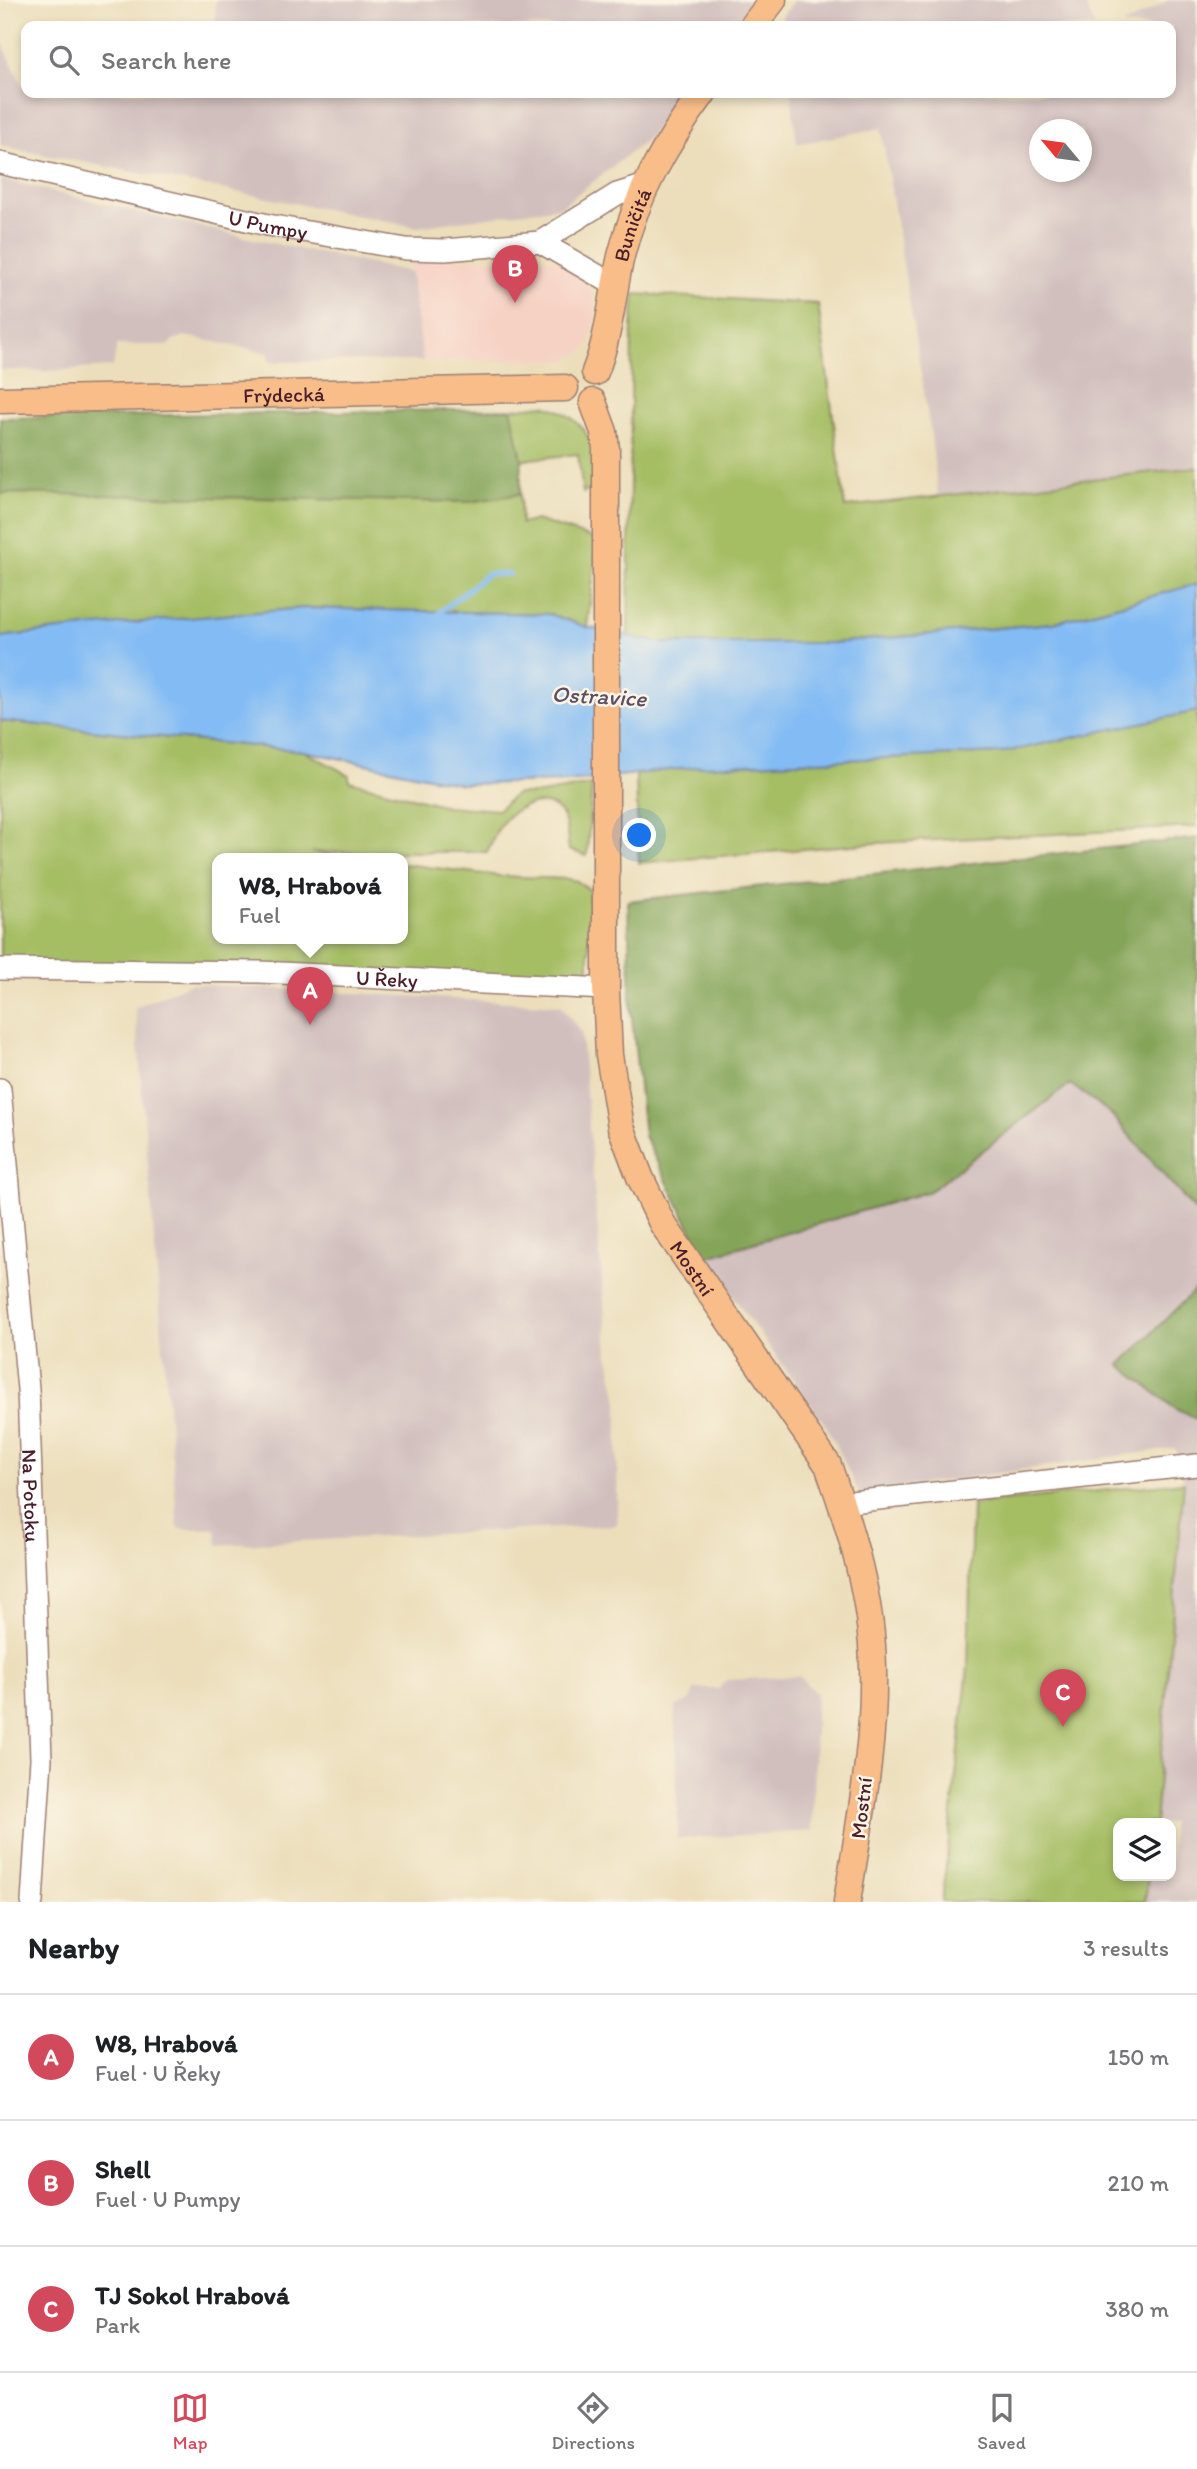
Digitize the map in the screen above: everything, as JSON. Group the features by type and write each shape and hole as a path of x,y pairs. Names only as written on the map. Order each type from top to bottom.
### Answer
{"main road":[{"path":"757,21 773,0"},
{"name":"Buničitá","path":"595,372 604,349 630,225 646,185 667,145 700,98"},
{"path":"585,368 595,372 600,377 600,396 585,405 574,402 565,388 567,379 576,370 585,368"},
{"name":"Frýdecká","path":"0,400 565,388"},
{"name":"Mostní","path":"593,402 604,432 606,449 606,989 609,1055 621,1127 640,1177 662,1223 828,1465 842,1503 862,1576 873,1668 870,1733 847,1902"}],"street":[{"name":"U Pumpy","path":"0,163 268,225 407,249 445,250 540,242 617,194 646,185"},
{"path":"540,242 616,286"},
{"name":"U Řeky","path":"0,969 260,972 606,989"},
{"name":"Na Potoku","path":"0,1089 28,1389 41,1759 32,1902"},
{"path":"842,1503 1197,1465"}],"shaded area":[{"path":"215,0 755,0 740,21 216,21"},
{"path":"794,0 1083,0 1093,21 783,21 782,15"},
{"path":"1169,0 1197,0 1197,467 938,497 931,435 881,128 797,144 792,98 1176,98 1176,21 1131,21"},
{"path":"0,38 21,82 21,98 681,98 645,141 561,207 417,227 0,146"},
{"path":"0,179 252,239 411,272 423,361 270,362 269,353 185,336 173,340 170,345 117,345 113,367 45,371 0,370"},
{"path":"409,258 556,259 575,269 592,292 596,313 592,335 586,348 567,360 423,361"},
{"path":"190,984 561,1005 581,1033 608,1351 618,1401 617,1525 218,1545 216,1529 178,1529 135,1007"},
{"path":"1070,1084 1110,1113 1197,1213 1197,1288 1121,1365 1177,1410 1197,1419 1197,1902 1145,1902 1147,1881 1176,1881 1176,1818 1155,1818 1184,1482 1175,1448 859,1493 827,1427 705,1257 930,1191"},
{"path":"799,1676 816,1694 812,1831 678,1839 675,1707 690,1700 695,1689 718,1689 727,1680"}],"green space":[{"path":"635,294 818,304 845,507 1197,467 1197,584 1053,623 833,643 661,643 628,636 632,327"},
{"path":"543,405 566,414 589,438 597,473 594,486 583,493 578,454 522,460 511,409"},
{"path":"511,409 522,460 520,494 469,502 0,493 0,418"},
{"path":"0,493 469,502 520,494 521,524 536,520 598,540 587,627 549,614 304,608 0,638"},
{"path":"1197,711 1197,827 876,843 639,863 636,774 703,766 1000,753"},
{"path":"0,721 304,751 349,775 349,781 446,806 498,810 516,794 541,794 592,785 587,856 569,850 563,817 550,805 542,803 525,806 509,816 498,829 487,852 212,853 212,944 408,944 408,865 500,876 577,881 589,889 589,969 572,979 0,968"},
{"path":"1197,838 1197,1213 1110,1113 1070,1084 930,1191 705,1257 644,1136 631,1009 628,901"},
{"path":"1197,1288 1197,1419 1177,1410 1120,1365"},
{"path":"1184,1482 1155,1818 1113,1818 1113,1881 1147,1881 1145,1902 942,1902 968,1667 972,1504"}],"water":[{"name":"Ostravice","path":"1197,584 1197,711 1000,753 703,766 568,782 462,784 304,751 0,721 0,637 85,627 304,608 549,614 587,627 661,643 833,643 1053,623"}],"waterway":[{"path":"439,613 487,574 510,574"}],"place":[{"name":"Shell","path":"515,303"},
{"name":"W8, Hrabová","path":"310,1025"},
{"name":"TJ Sokol Hrabová","path":"1063,1727"}]}
